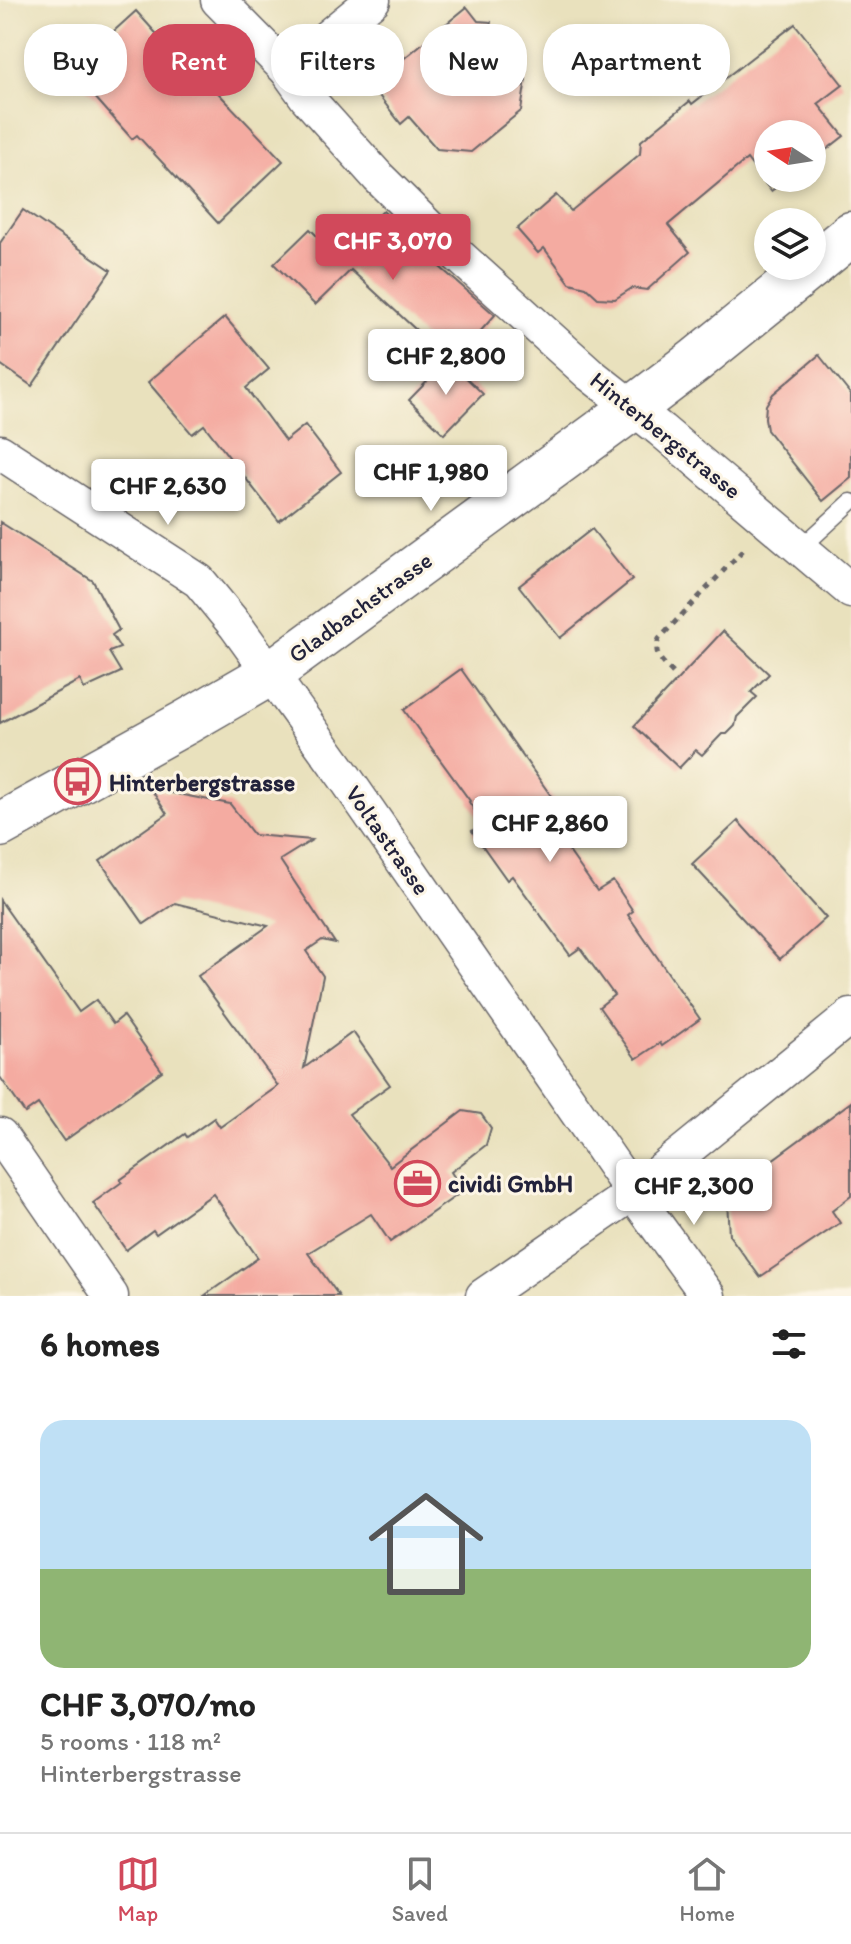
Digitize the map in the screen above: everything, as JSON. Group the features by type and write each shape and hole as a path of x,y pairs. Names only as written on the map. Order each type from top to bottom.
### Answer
{"street":[{"name":"Hinterbergstrasse","path":"218,0 271,54"},
{"path":"344,24 373,0"},
{"name":"Hinterbergstrasse","path":"306,96 378,177 449,247 591,375 851,591"},
{"name":"Gladbachstrasse","path":"826,255 851,234"},
{"name":"Gladbachstrasse","path":"0,825 271,673 633,408 795,280"},
{"name":"Voltastrasse","path":"0,452 199,581 271,673 708,1296"},
{"path":"483,1296 633,1193 851,1016"},
{"path":"0,1135 111,1296"}],"lane":[{"path":"801,548 851,502"}],"path":[{"path":"673,673 658,658 656,646 659,639 745,548"}],"building":[{"path":"467,7 478,21 491,22 491,24 446,24"},
{"path":"136,11 148,24 143,24 143,96 221,96 283,161 218,223 137,135 132,139 94,96 127,96 127,24 122,24"},
{"path":"795,24 843,85 818,104 844,136 826,150 826,120 754,120 754,168 747,159 668,225 690,252 647,290 632,288 615,299 598,298 586,287 570,283 544,248 538,253 517,229 556,195 571,211 640,154 641,141 690,101 692,104 702,96 730,96 730,74"},
{"path":"420,45 420,96 523,96 521,111 471,152 437,149 409,117 401,124 379,96 404,96 404,58"},
{"path":"23,210 111,270 32,386 0,364 0,243"},
{"path":"383,211 495,315 452,363 351,270 315,305 274,264 310,229 338,257"},
{"path":"225,317 269,369 246,388 285,441 305,425 341,472 279,521 204,425 192,434 148,382"},
{"path":"819,355 851,395 851,478 823,501 767,430 765,418 766,405 773,394"},
{"path":"448,360 483,394 444,434 409,400"},
{"path":"0,522 93,581 119,630 112,635 120,648 109,652 121,672 84,689 80,680 0,723"},
{"path":"592,529 632,580 560,638 519,586"},
{"path":"723,631 769,674 751,692 757,697 737,717 735,726 727,734 722,734 702,755 696,750 679,768 634,726"},
{"path":"461,669 561,810 547,820 597,891 613,881 633,911 628,915 700,1019 662,1046 660,1043 636,1059 599,1007 614,995 580,948 570,955 512,876 507,880 472,831 483,823 470,801 404,710"},
{"path":"151,789 230,804 254,835 312,840 280,860 335,943 322,940 306,951 323,976 304,1068 353,1032 390,1085 349,1114 390,1166 463,1111 481,1114 491,1128 486,1145 451,1172 463,1191 390,1242 371,1214 308,1253 339,1296 204,1296 258,1258 213,1194 156,1234 153,1230 126,1250 93,1203 185,1134 187,1137 214,1118 220,1127 278,1086 198,976 268,926 175,903 144,924 100,861 167,814"},
{"path":"738,821 826,918 780,959 692,864"},
{"path":"0,900 79,1012 96,1000 113,1024 123,1016 162,1071 64,1141 38,1104 25,1113 0,1077"},
{"path":"851,1102 851,1196 832,1211 840,1223 760,1277 729,1235 727,1201 734,1188"}],"place":[{"name":"Hinterbergstrasse","path":"78,782"},
{"name":"cividi GmbH","path":"417,1183"}]}
